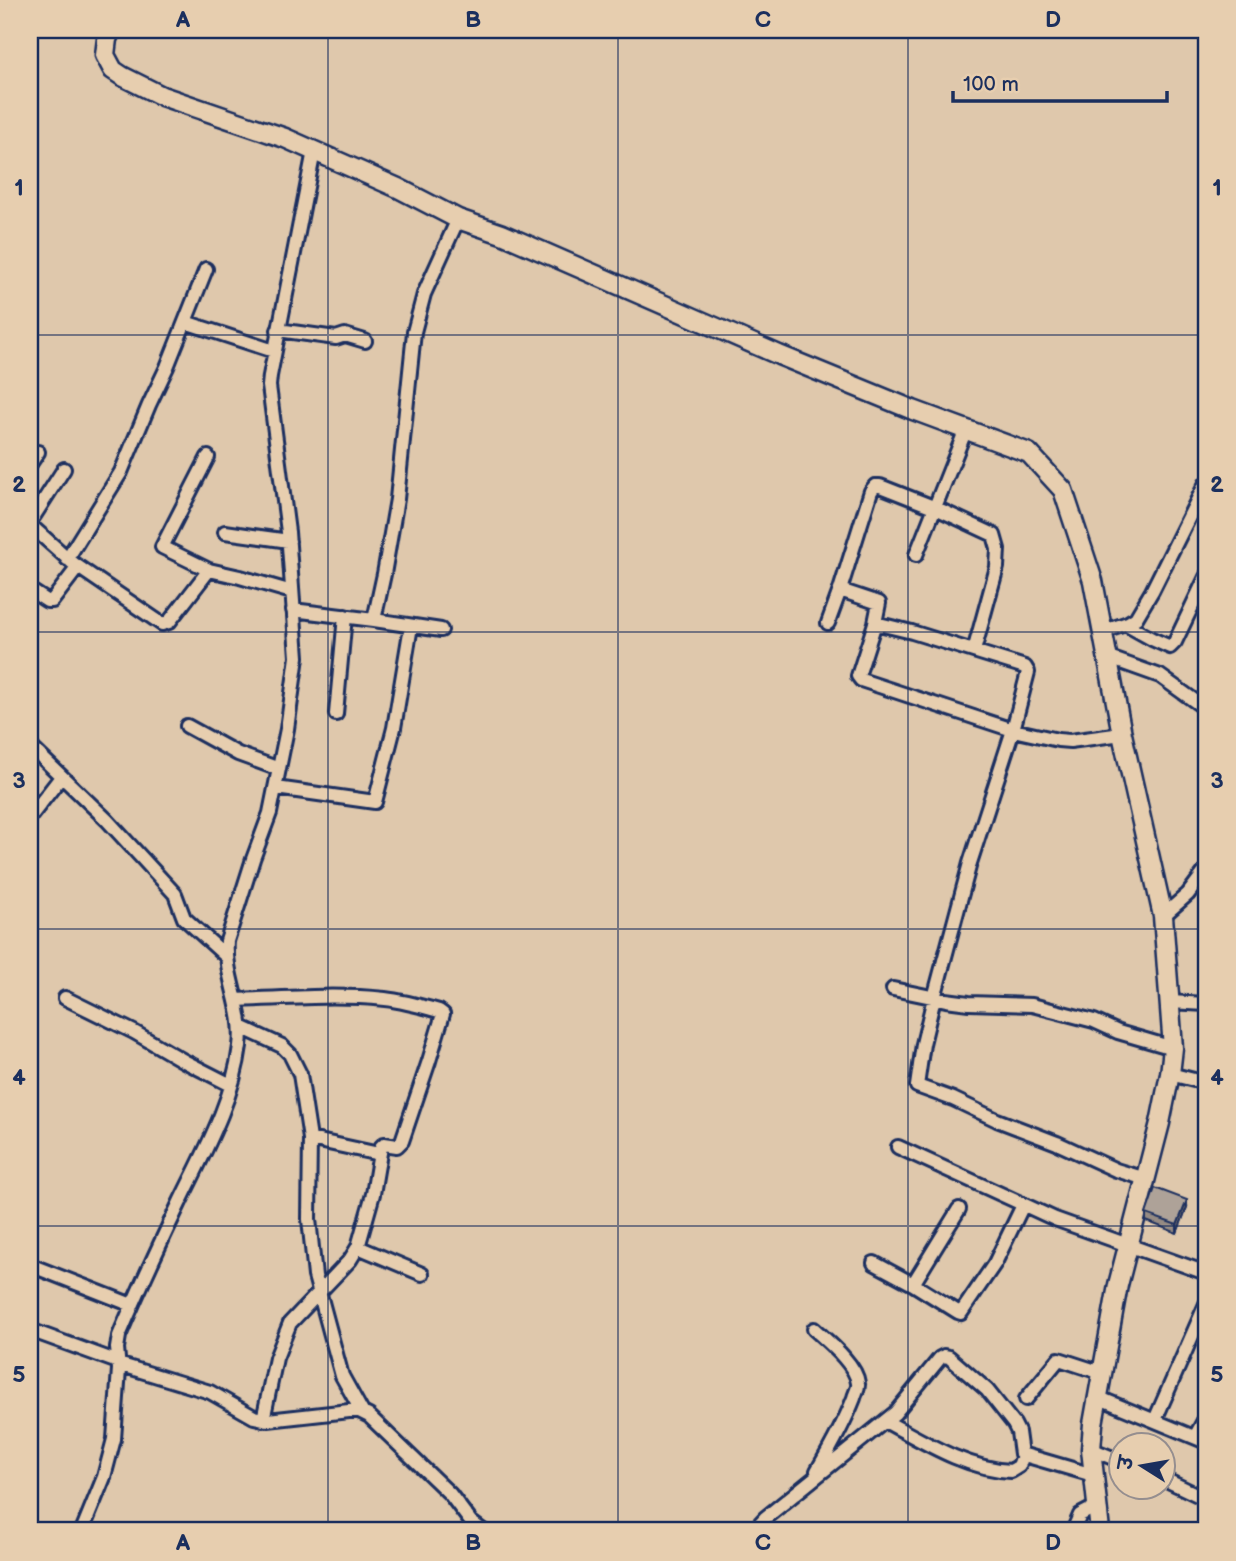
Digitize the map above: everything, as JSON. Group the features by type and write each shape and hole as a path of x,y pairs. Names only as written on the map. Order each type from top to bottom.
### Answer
{"main road":[{"path":"111,30 105,55 113,69 162,96 285,138 398,188 458,219 502,234 914,410 1029,453 1063,489 1093,580 1122,734 1163,916 1173,1048 1160,1123 1118,1285 1097,1397 1091,1449 1100,1531"}],"street":[{"path":"82,1531 104,1477 112,1448 119,1336 157,1248 214,1132 238,1056 241,1027 227,957 228,936 266,826 276,788 288,729 296,666 289,541 269,386 314,151"},
{"path":"374,620 397,499 414,332 424,294 458,219"},
{"path":"67,559 121,472 206,269"},
{"path":"185,322 274,351"},
{"path":"278,330 336,338 345,335 365,341"},
{"path":"916,555 966,429"},
{"path":"30,464 38,452"},
{"path":"208,457 162,547 209,570 292,592"},
{"path":"64,470 30,524 78,567 164,624 169,622 209,570"},
{"path":"1102,632 1136,618 1152,592 1206,483"},
{"path":"828,623 873,487 880,486 989,532 997,541 999,558 974,651"},
{"path":"225,532 289,541"},
{"path":"30,590 47,601 52,601 78,567"},
{"path":"1125,624 1170,647 1175,642 1206,577"},
{"path":"841,590 879,603 859,679 1013,730 1064,741 1122,734"},
{"path":"293,610 441,630"},
{"path":"336,714 345,617"},
{"path":"875,623 974,651 1028,670 1013,730 970,863 933,998 917,1086 953,1098 997,1120 1058,1143 1116,1170 1146,1179"},
{"path":"276,788 375,802 397,718 411,626"},
{"path":"1107,657 1160,676 1206,709"},
{"path":"187,726 238,754 279,769"},
{"path":"30,746 107,820 150,866 175,894 184,918 227,957"},
{"path":"30,817 61,777"},
{"path":"1163,916 1188,894 1206,870"},
{"path":"893,989 969,1003 1032,1005 1094,1021 1118,1032 1173,1048"},
{"path":"236,1000 352,996 397,1001 442,1012 402,1141 397,1146 384,1144 380,1147 373,1194 358,1247 350,1260 294,1318 286,1330 276,1358 263,1420"},
{"path":"65,998 231,1085"},
{"path":"1170,1002 1206,1004"},
{"path":"241,1027 278,1044 290,1054 302,1081 310,1139 309,1228 315,1276 342,1376 362,1412"},
{"path":"1170,1074 1206,1083"},
{"path":"310,1139 379,1154"},
{"path":"898,1147 1055,1219 1206,1273"},
{"path":"874,1263 961,1313 995,1263 1023,1205"},
{"path":"913,1284 959,1209"},
{"path":"358,1247 422,1274"},
{"path":"30,1265 132,1304"},
{"path":"1155,1420 1206,1304"},
{"path":"30,1329 118,1364 210,1392 263,1420 362,1412 450,1494 471,1522 483,1531"},
{"path":"813,1478 851,1407 858,1386 855,1373 843,1356 814,1329"},
{"path":"753,1531 813,1478 895,1413 940,1358 947,1356 987,1390 1014,1424 1020,1453 1093,1475"},
{"path":"1026,1399 1059,1359 1102,1373"},
{"path":"1097,1397 1201,1439 1206,1417"},
{"path":"885,1421 947,1453 992,1469 1012,1472 1019,1466 1023,1455"},
{"path":"1091,1449 1106,1455"},
{"path":"1176,1484 1206,1499"},
{"path":"1073,1531 1080,1515 1097,1506"}],"building":[{"path":"1155,1188 1187,1200 1177,1225 1146,1214"}]}
